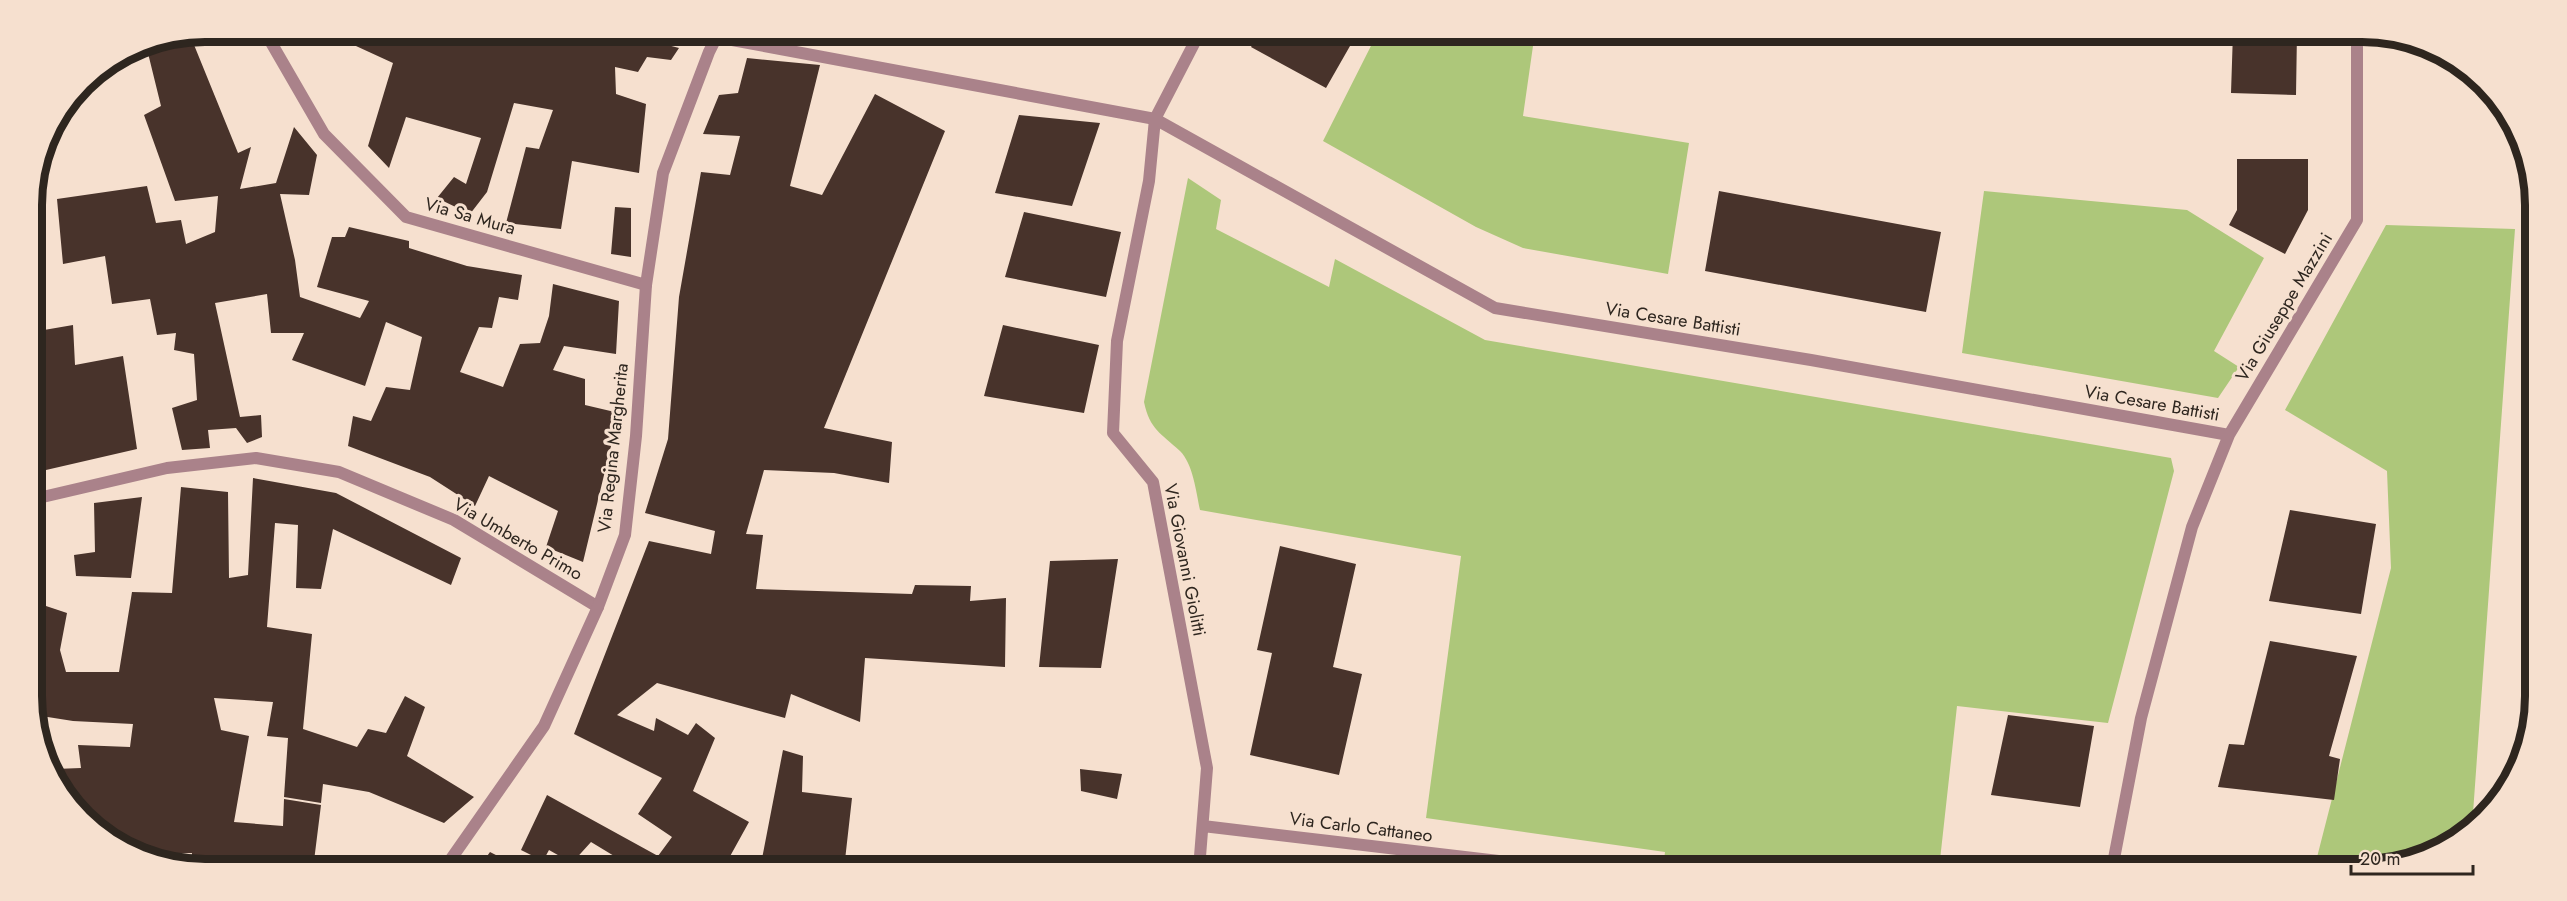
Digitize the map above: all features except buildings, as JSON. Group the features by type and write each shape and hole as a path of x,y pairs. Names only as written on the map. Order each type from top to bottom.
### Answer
{"street":[{"name":"Via Sa Mura","path":"271,42 324,134 406,217 646,285"},
{"name":"Via Regina Margherita","path":"451,859 544,726 598,607 625,536 636,436 646,285 663,173 715,42"},
{"name":"Via Cesare Battisti","path":"759,42 1155,119 1495,308 1811,360 2229,435"},
{"name":"Via Giovanni Giolitti","path":"1195,42 1155,119 1149,181 1117,341 1113,433 1153,482 1208,768 1199,859"},
{"name":"Via Giuseppe Mazzini","path":"2114,859 2142,718 2192,527 2229,435 2357,220 2357,42"},
{"name":"Via Umberto Primo","path":"42,497 166,468 256,458 339,471 454,520 598,607"},
{"name":"Via Carlo Cattaneo","path":"1203,826 1482,859"}],"green space":[{"path":"1373,42 1534,42 1523,116 1689,143 1668,274 1523,248 1476,227 1323,141"},
{"path":"1188,178 1221,200 1216,229 1329,287 1335,259 1485,340 2171,458 2174,471 2108,723 1957,706 1940,859 1664,859 1665,852 1426,818 1461,556 1200,510 1188,463 1180,451 1153,425 1144,402"},
{"path":"1984,191 2187,210 2264,258 2214,351 2239,367 2218,398 1962,353"},
{"path":"2386,225 2515,229 2473,814 2461,825 2424,847 2393,856 2372,859 2317,859 2391,568 2387,471 2285,410"}]}
